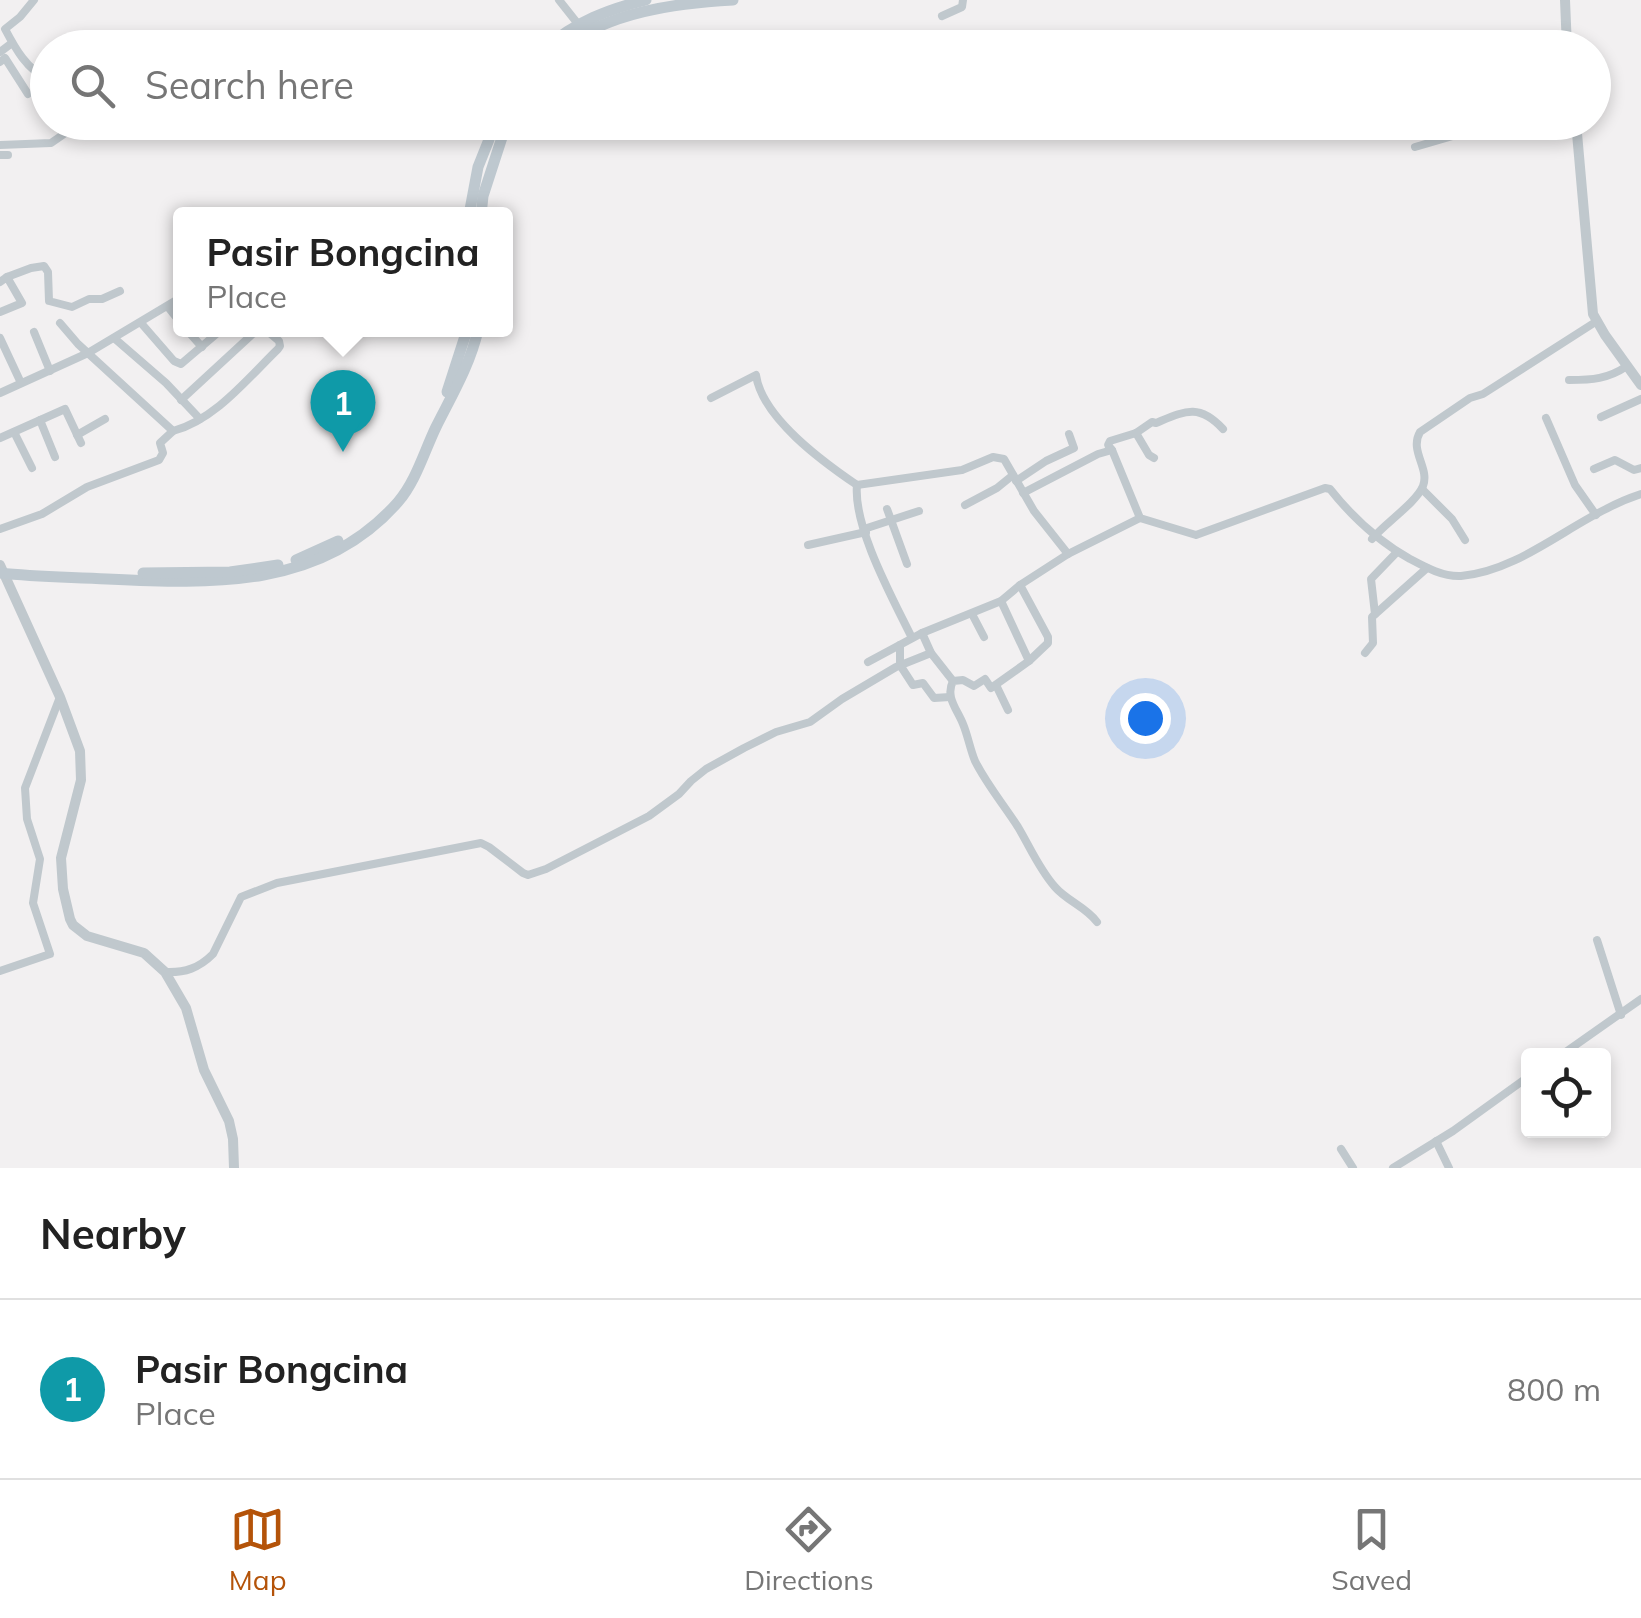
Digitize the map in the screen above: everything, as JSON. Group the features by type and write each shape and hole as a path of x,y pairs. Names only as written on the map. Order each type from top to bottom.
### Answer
{"main road":[{"path":"570,30 595,16 646,0"},
{"path":"590,30 628,16 733,0"},
{"path":"470,207 478,167 489,140"},
{"path":"482,207 502,140"},
{"path":"1,568 104,574 230,572 274,566 329,545 360,528 399,489 451,384 465,337"},
{"path":"1,568 162,581 232,580 276,574 327,556 384,516 406,490 468,367 476,337"}],"street":[{"path":"30,67 2,25 20,17 34,0"},
{"path":"559,0 578,24"},
{"path":"942,16 962,7 964,0"},
{"path":"1566,0 1567,30"},
{"path":"0,52 12,42"},
{"path":"0,62 5,58 28,94"},
{"path":"0,145 55,140"},
{"path":"1415,146 1437,140"},
{"path":"1578,140 1596,321 1641,386"},
{"path":"0,312 22,303 4,280 30,268 44,266 48,272 49,300 72,307 120,291"},
{"path":"0,392 88,353 173,303"},
{"path":"168,307 173,313"},
{"path":"1373,537 1422,489 1425,474 1416,441 1420,432 1596,321"},
{"path":"60,323 173,431"},
{"path":"140,323 177,363 183,364 213,337"},
{"path":"34,332 50,371"},
{"path":"193,337 202,347"},
{"path":"182,400 250,337"},
{"path":"0,529 42,514 87,487 159,460 163,453 160,443 227,398 280,346 274,337"},
{"path":"0,338 20,383"},
{"path":"114,338 200,419"},
{"path":"1569,380 1598,380 1627,366"},
{"path":"711,398 756,376 762,398 800,442 857,485 962,470 992,457 1004,459 1034,512 1068,554"},
{"path":"1600,417 1641,399"},
{"path":"0,438 65,409 79,439 105,419"},
{"path":"1140,518 1108,445 1110,441 1152,422 1194,410 1208,414 1223,429"},
{"path":"1546,418 1574,485 1596,514"},
{"path":"40,420 55,457"},
{"path":"14,432 32,468"},
{"path":"1136,432 1154,458"},
{"path":"966,505 1074,448 1070,434"},
{"path":"1023,493 1112,450"},
{"path":"1594,468 1615,460 1634,470 1641,468"},
{"path":"857,485 856,497 865,530 912,638"},
{"path":"868,662 922,633 1001,601 1020,584 1068,554 1140,518 1173,522 1196,535 1325,488 1373,537 1427,568 1459,576 1505,564 1641,494"},
{"path":"1422,489 1452,518 1466,540"},
{"path":"887,509 907,564"},
{"path":"808,545 919,511"},
{"path":"1376,614 1372,579 1397,552"},
{"path":"1,568 60,697 80,751 78,796 61,858 70,919 86,936 144,954 165,972 186,1008 204,1070 229,1121 234,1168"},
{"path":"1365,653 1374,643 1371,619 1427,568"},
{"path":"953,680 974,686 986,679 990,688 1029,661 1049,640 1020,584"},
{"path":"1001,601 1029,661"},
{"path":"972,614 984,638"},
{"path":"922,633 931,653 953,680"},
{"path":"900,645 900,666 912,685 923,683 934,698 950,697"},
{"path":"165,972 180,973 207,960 241,897 277,884 481,844 528,875 546,869 649,816 691,781 733,754 776,732 810,722 842,699 931,653"},
{"path":"953,680 950,697 981,771 1042,870 1067,899 1097,922"},
{"path":"996,685 1008,710"},
{"path":"0,971 50,954 33,903 40,859 27,819 25,788 60,697"},
{"path":"1597,940 1621,1015"},
{"path":"1572,1048 1641,1000"},
{"path":"1393,1168 1521,1082"},
{"path":"1436,1141 1449,1168"},
{"path":"1341,1150 1353,1168"}],"place":[{"name":"Pasir Bongcina","path":"343,452"}]}
